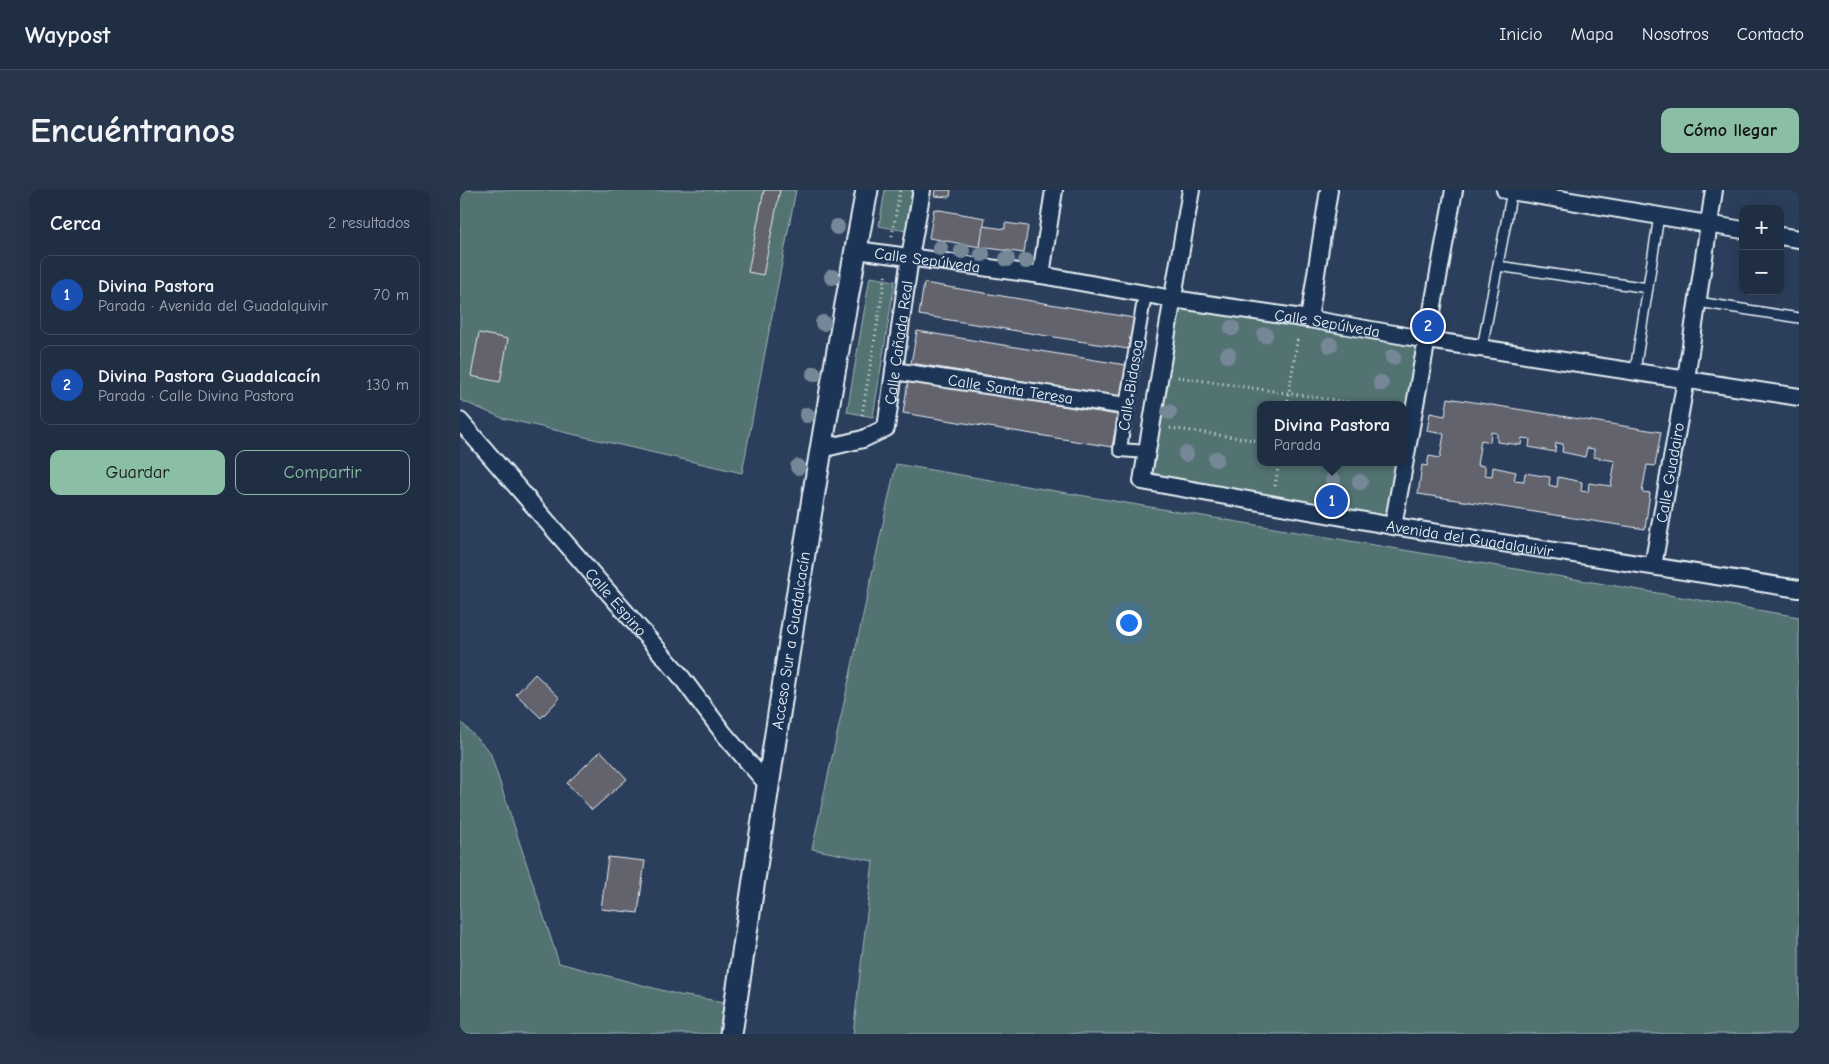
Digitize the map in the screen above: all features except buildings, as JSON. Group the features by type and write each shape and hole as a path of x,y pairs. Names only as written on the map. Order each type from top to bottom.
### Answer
{"street":[{"name":"Acceso Sur a Guadalcacín","path":"731,1034 821,449 867,190"},
{"name":"Calle Cañada Real","path":"821,449 862,439 886,428 910,258 922,190"},
{"path":"1041,275 1054,190"},
{"name":"Calle Bidasoa","path":"1142,482 1191,190"},
{"path":"1305,318 1329,190"},
{"path":"1407,452 1454,190"},
{"name":"Calle Guadairo","path":"1653,566 1686,379 1714,190"},
{"path":"1508,191 1739,229"},
{"path":"1784,237 1799,239"},
{"name":"Calle Sepúlveda","path":"857,250 1041,275 1173,299 1305,318 1428,340 1799,397"},
{"name":"Calle Bidasoa","path":"1145,294 1120,450 1147,452"},
{"name":"Calle Santa Teresa","path":"894,370 1126,406"},
{"name":"Calle Espino","path":"460,421 679,674 724,734 768,785"},
{"path":"1393,526 1404,466"},
{"name":"Avenida del Guadalquivir","path":"1142,482 1393,526 1799,589"}],"lane":[{"path":"1482,348 1498,266 1508,191"},
{"path":"1635,371 1659,216"},
{"path":"1498,266 1648,288"},
{"path":"1698,302 1799,318"}],"path":[{"path":"862,415 900,190"},
{"path":"1288,401 1305,318"},
{"path":"1160,374 1342,401"},
{"path":"1151,425 1257,440"},
{"path":"1272,505 1278,466"}],"green space":[{"path":"460,190 796,190 742,473 502,418 460,400"},
{"path":"885,190 912,190 906,231 879,226"},
{"path":"870,277 895,281 873,417 847,412"},
{"path":"1173,299 1428,340 1407,452 1407,401 1257,401 1257,466 1404,466 1393,526 1142,481"},
{"path":"896,464 1799,617 1799,1034 853,1034 873,861 812,849"},
{"path":"460,721 490,752 559,963 680,995 731,1003 729,1034 460,1034"}],"place":[{"name":"Divina Pastora Guadalcacín","path":"1428,326"},
{"name":"Divina Pastora","path":"1332,501"}]}
